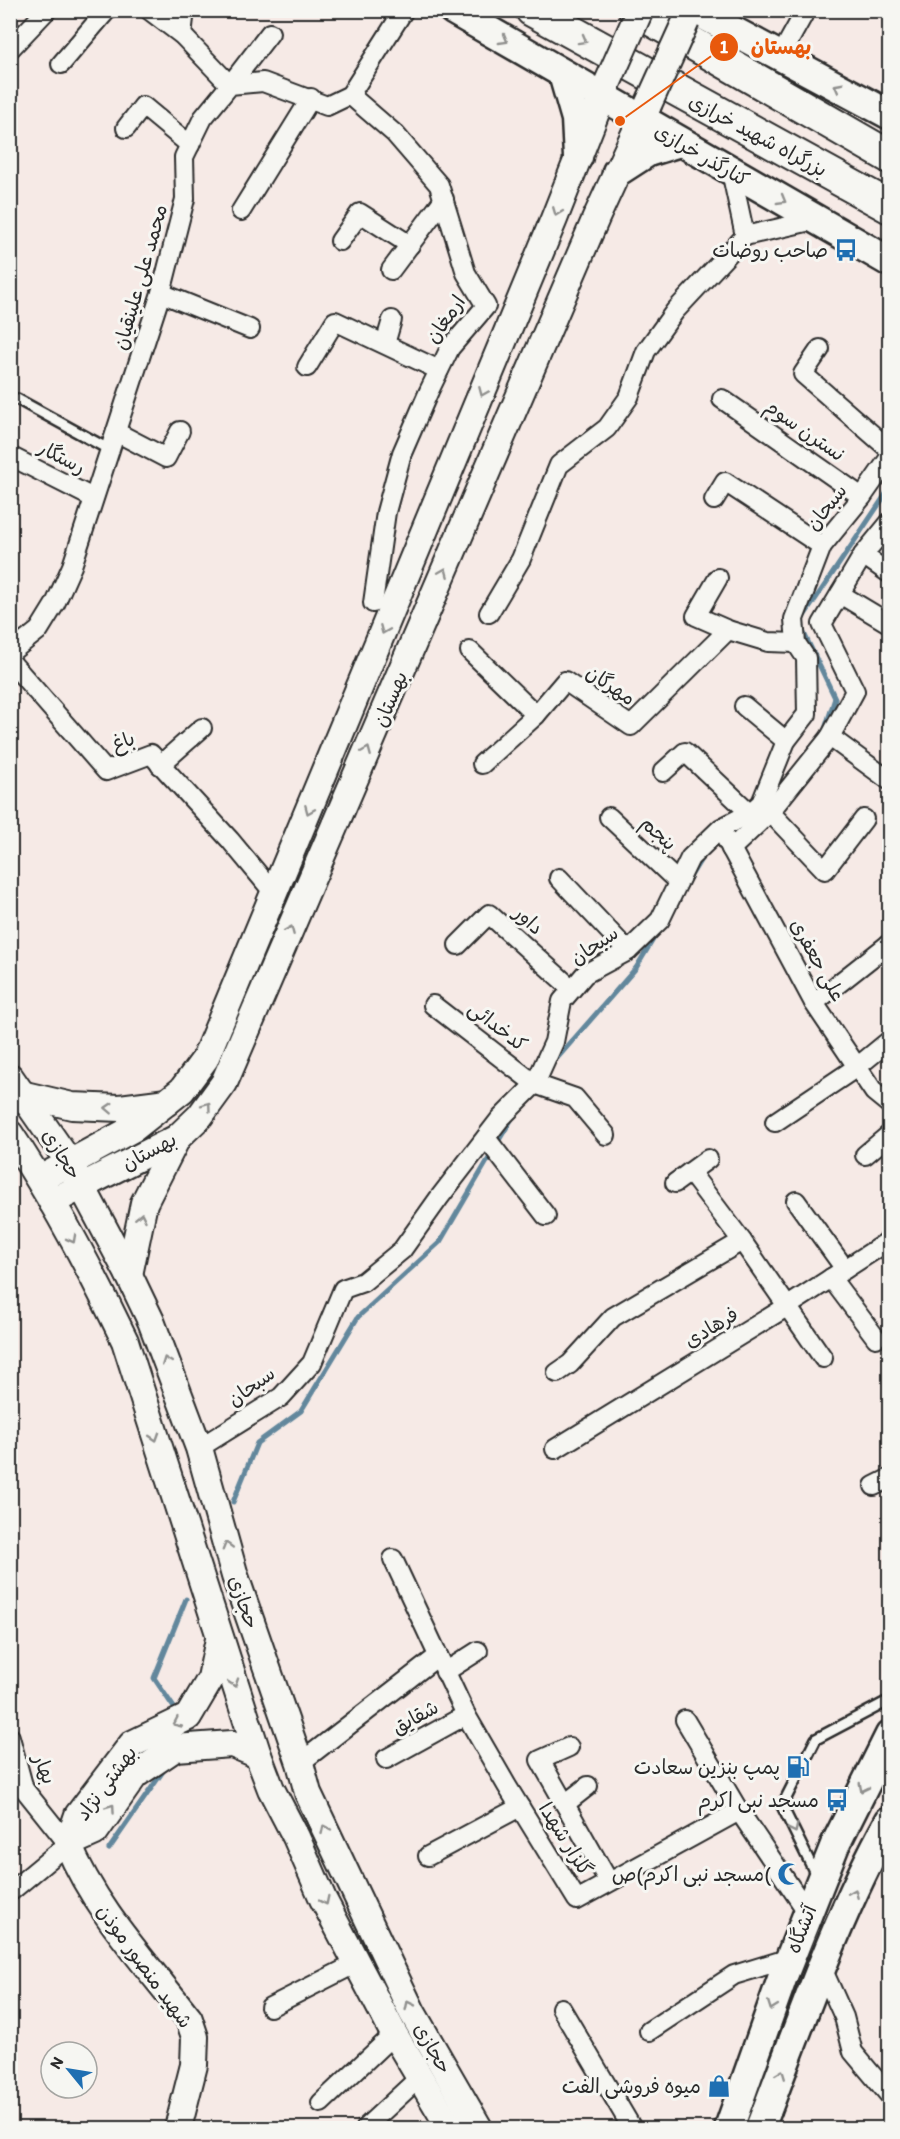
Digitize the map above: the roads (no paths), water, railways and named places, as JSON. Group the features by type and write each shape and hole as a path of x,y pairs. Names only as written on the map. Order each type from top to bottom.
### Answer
{"highway":[{"name":"بزرگراه شهید خرازی","path":"532,10 890,207"},
{"path":"635,10 890,157"},
{"path":"790,100 890,145"},
{"path":"852,185 890,212"}],"main road":[{"name":"کنارگذر خرازی","path":"453,10 563,74 604,89 645,112 680,142 890,262"},
{"name":"بهستان","path":"40,1179 134,1128 182,1090 205,1059 554,219 604,89 640,10"},
{"path":"691,14 723,19 780,57 886,107"},
{"name":"بهستان","path":"52,1202 177,1138 200,1116 224,1083 617,172 691,14"},
{"path":"563,74 576,119 578,157"},
{"path":"617,172 648,152 680,142"},
{"path":"431,517 461,533"},
{"path":"18,1086 72,1106 120,1108 168,1102"},
{"name":"حجازی","path":"18,1086 69,1162 129,1275 151,1322 200,1448 235,1576 300,1763 308,1793 412,2012 479,2128"},
{"name":"حجازی","path":"10,1134 40,1179 125,1341 219,1636 271,1789 324,1899 394,2034 450,2128"},
{"path":"129,1275 144,1203 177,1138"},
{"name":"بهشتی نژاد","path":"68,1844 78,1815 132,1744 188,1718 211,1678 219,1636"},
{"name":"آتشگاه","path":"729,2128 790,1958 835,1845 890,1735"},
{"name":"بهشتی نژاد","path":"68,1844 95,1832 135,1775 175,1748 232,1744 258,1755"},
{"name":"آتشگاه","path":"760,2128 822,1968 870,1856 890,1820"},
{"name":"شهید منصور موذن","path":"68,1844 80,1872 100,1905 189,2019 195,2037 194,2064 178,2128"}],"street":[{"path":"10,49 47,10"},
{"path":"61,64 106,10"},
{"path":"149,10 182,35 230,85 263,82 311,98 327,106 350,95 404,10"},
{"path":"182,35 185,10"},
{"path":"780,57 807,10"},
{"name":"محمد علی علینقیان","path":"10,653 39,630 55,604 72,566 161,293 185,199 184,157 203,118 270,33"},
{"name":"ارمغان","path":"350,95 395,134 439,185 466,273 486,306 450,348 402,453 386,512 374,603"},
{"path":"241,211 311,98"},
{"path":"126,128 143,106 190,144"},
{"path":"731,171 745,236"},
{"path":"391,270 444,199"},
{"path":"340,242 360,213 410,245"},
{"path":"489,613 521,559 560,465 607,428 629,397 646,351 675,312 745,236 815,219"},
{"path":"161,293 250,329"},
{"path":"385,344 392,320"},
{"path":"307,367 335,321 439,370"},
{"path":"820,349 803,375 890,450"},
{"name":"نسترن سوم","path":"722,399 862,497"},
{"path":"116,432 166,458 180,431"},
{"name":"رستگار","path":"10,456 93,498"},
{"name":"سبحان","path":"200,1448 281,1397 312,1363 343,1289 363,1282 402,1250 439,1197 500,1119 535,1084 554,1042 561,1001 585,974 628,951 660,920 690,858 721,828 750,813 761,802 786,741 807,714 806,658 796,643 794,619 822,546 862,497 890,457"},
{"path":"714,500 725,482 822,546"},
{"path":"731,849 770,812 830,737 855,691 822,624 863,555 890,522"},
{"path":"863,555 890,574"},
{"path":"718,578 696,616 728,630 768,642 796,643"},
{"path":"840,594 890,624"},
{"name":"مهرگان","path":"536,715 565,681 631,726 728,630"},
{"path":"470,651 536,715 482,764"},
{"name":"باغ","path":"10,661 106,771 151,754 230,840 274,893"},
{"path":"744,706 786,741"},
{"path":"160,765 201,728"},
{"path":"830,737 890,781"},
{"path":"663,772 685,752 750,813"},
{"path":"770,812 825,870 864,819"},
{"name":"پنجم","path":"609,817 678,882"},
{"name":"علی جعفری","path":"721,828 814,1003 874,1092 890,1105"},
{"path":"559,879 628,951"},
{"name":"داور","path":"458,945 489,914 572,989"},
{"path":"814,1003 890,943"},
{"name":"کدخدائی","path":"433,1005 535,1084 575,1098 606,1135"},
{"path":"775,1122 857,1067 890,1040"},
{"path":"865,1155 890,1134"},
{"path":"486,1138 546,1216"},
{"path":"675,1183 708,1159"},
{"path":"690,1172 742,1241 823,1358"},
{"path":"796,1201 876,1338"},
{"name":"فرهادی","path":"555,1449 788,1306 890,1240"},
{"path":"556,1374 570,1364 613,1317 742,1241"},
{"name":"گلزار شهدا","path":"393,1559 466,1715 577,1900 739,1811"},
{"path":"300,1763 441,1664 478,1651"},
{"name":"شقایق","path":"386,1759 466,1715"},
{"path":"685,1720 739,1811 808,1913"},
{"name":"بهار","path":"10,1737 24,1789 68,1844"},
{"path":"569,1747 540,1760 609,1882"},
{"path":"565,1804 588,1786"},
{"path":"428,1856 520,1808"},
{"path":"10,1892 68,1844"},
{"path":"649,2031 734,1975 790,1958"},
{"path":"270,2007 357,1963"},
{"path":"822,1968 844,2017 853,2052 890,2096"},
{"path":"561,2008 632,2128"},
{"path":"321,2103 394,2034"},
{"path":"364,2128 420,2077"}],"lane":[{"path":"17,399 110,450"},
{"path":"820,1882 782,1806 816,1739 890,1700"}],"waterway":[{"path":"802,619 890,488"},
{"path":"801,627 835,698 824,732"},
{"path":"689,879 703,856"},
{"path":"552,1064 636,968 657,933"},
{"path":"496,1145 513,1117"},
{"path":"233,1502 257,1443 301,1411 358,1317 440,1242 492,1153"},
{"path":"179,1715 154,1678 186,1599"},
{"path":"109,1849 166,1767"}],"place":[{"name":"بهستان","path":"620,121"},
{"name":"صاحب روضات","path":"846,250"},
{"name":"پمپ بنزین سعادت","path":"798,1767"},
{"name":"مسجد نبی اکرم","path":"837,1800"},
{"name":"مسجد نبی اکرم)ص(","path":"789,1874"},
{"name":"میوه فروشی الفت","path":"719,2086"}]}
